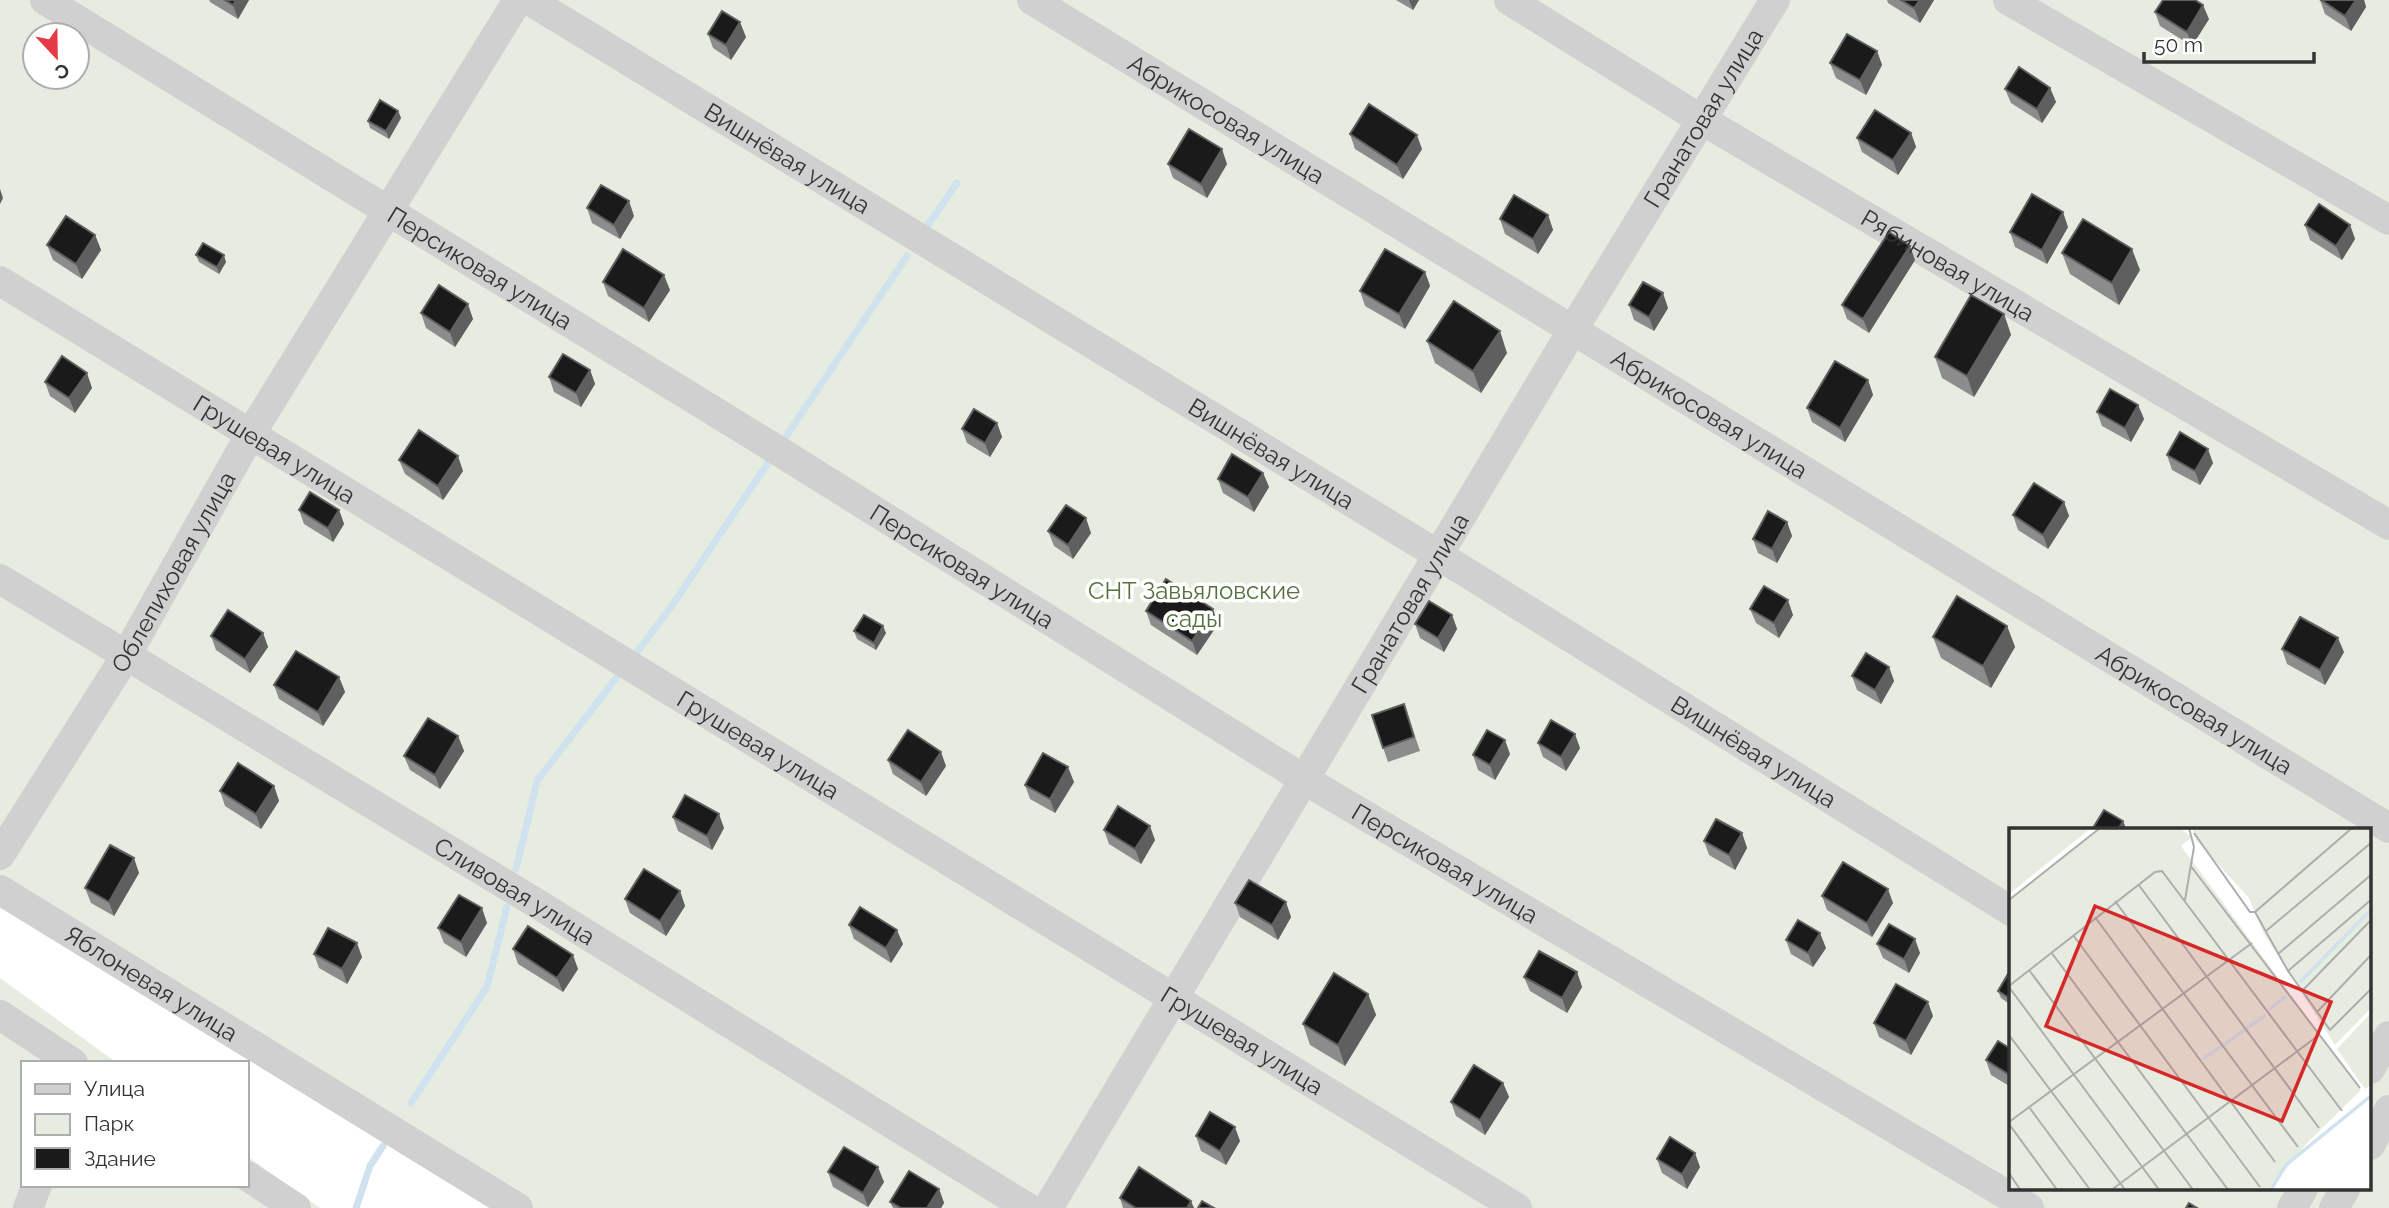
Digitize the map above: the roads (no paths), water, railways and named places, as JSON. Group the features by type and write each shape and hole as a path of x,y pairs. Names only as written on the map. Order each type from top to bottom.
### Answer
{"street":[{"name":"Персиковая улица","path":"45,0 1305,780 2029,1208"},
{"name":"Облепиховая улица","path":"0,855 127,654 250,435 518,0"},
{"name":"Вишнёвая улица","path":"529,0 1440,556 2009,910"},
{"name":"Абрикосовая улица","path":"1032,0 2389,828"},
{"name":"Рябиновая улица","path":"1509,0 1702,120 2389,525"},
{"name":"Гранатовая улица","path":"1048,1208 1572,331 1775,0"},
{"path":"2008,0 2389,220"},
{"name":"Грушевая улица","path":"0,281 1517,1208"},
{"name":"Сливовая улица","path":"0,579 127,654 1028,1208"},
{"name":"Яблоневая улица","path":"0,890 518,1208"},
{"path":"0,1015 70,1061"},
{"path":"2372,1066 2389,1036"},
{"path":"2372,1141 2389,1110"},
{"path":"248,1177 287,1206"},
{"path":"28,1208 36,1187"},
{"path":"2292,1208 2302,1190"}],"waterway":[{"path":"928,225 957,183"},
{"path":"781,444 907,256"},
{"path":"631,660 671,607 772,457"},
{"path":"516,869 537,781 623,669"},
{"path":"411,1103 487,987 507,907"},
{"path":"356,1208 370,1166 383,1146"}],"park label":[{"name":"СНТ Завьяловские сады","path":"1194,604"}]}
